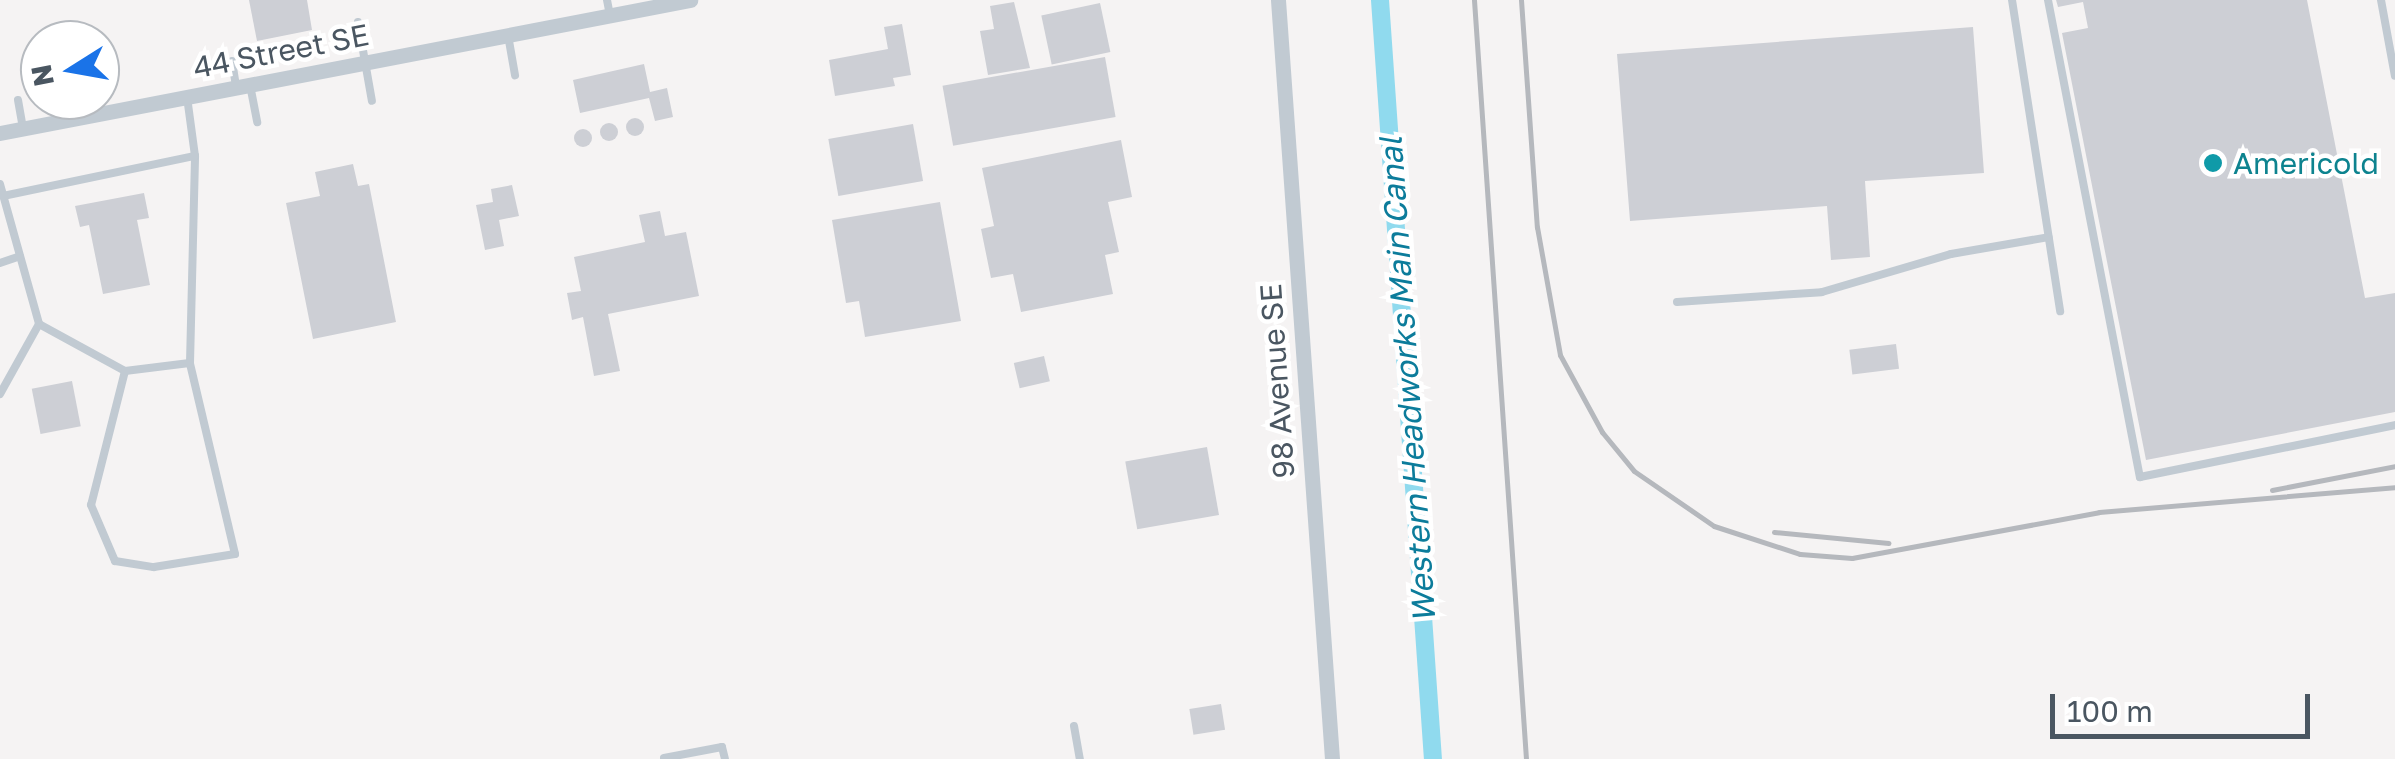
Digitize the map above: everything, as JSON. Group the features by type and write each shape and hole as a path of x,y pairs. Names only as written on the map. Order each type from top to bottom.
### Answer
{"street":[{"name":"98 Avenue SE","path":"1278,0 1332,759"},
{"name":"44 Street SE","path":"0,133 508,35 609,8 682,1"}],"lane":[{"path":"2012,0 2060,311"},
{"path":"2048,0 2140,477 2395,425"},
{"path":"2381,0 2395,76"},
{"path":"358,22 372,102"},
{"path":"508,35 515,75"},
{"path":"232,60 256,122"},
{"path":"124,371 91,505 115,561 154,567 235,554 190,363 195,156 187,97"},
{"path":"18,100 23,128"},
{"path":"4,196 195,156"},
{"path":"0,184 39,324 0,394"},
{"path":"1677,302 1822,292 1951,254 2049,238"},
{"path":"0,263 20,256"},
{"path":"39,324 124,371 190,363"},
{"path":"1074,726 1080,759"},
{"path":"664,758 722,747 725,759"}],"building":[{"path":"249,0 307,0 312,30 257,41"},
{"name":"Americold","path":"2056,0 2307,0 2365,298 2395,293 2395,412 2146,460 2062,33 2088,28 2083,2 2058,7"},
{"path":"1014,2 1030,68 988,75 980,31 994,29 990,6"},
{"path":"1100,3 1110,52 1052,64 1041,15"},
{"path":"902,24 911,75 893,78 895,86 835,96 829,60 888,49 884,27"},
{"path":"1973,27 1984,173 1865,181 1870,257 1831,260 1827,206 1630,221 1617,54"},
{"path":"1105,57 1116,117 953,146 943,86"},
{"path":"644,64 650,92 667,88 673,117 655,121 649,98 580,113 573,80"},
{"path":"635,118 644,127 635,136 626,127"},
{"path":"609,123 618,132 609,141 600,132"},
{"path":"913,124 923,181 838,196 828,139"},
{"path":"583,129 592,138 583,147 574,138"},
{"path":"1121,140 1132,197 1108,202 1119,252 1105,255 1113,294 1021,312 1013,274 991,278 981,229 994,226 982,168"},
{"path":"353,164 358,186 369,184 396,322 313,339 286,203 320,196 315,172"},
{"path":"512,185 519,216 499,220 504,246 485,250 476,205 493,202 491,189"},
{"path":"144,193 149,218 137,220 150,285 103,294 89,225 80,227 75,206"},
{"path":"940,202 961,321 865,337 859,301 846,303 832,220"},
{"path":"660,211 665,236 686,232 699,296 608,314 620,371 594,376 583,317 572,320 567,293 581,291 574,257 645,242 639,215"},
{"path":"1896,344 1899,369 1852,375 1849,350"},
{"path":"1044,356 1050,381 1020,388 1014,363"},
{"path":"72,381 81,426 41,434 32,389"},
{"path":"1207,447 1219,515 1137,529 1125,461"},
{"path":"1221,704 1225,730 1193,735 1189,709"}],"waterway":[{"name":"Western Headworks Main Canal","path":"1380,0 1433,759"}],"railway":[{"path":"1474,0 1526,759"},
{"path":"1521,0 1537,227 1560,355 1602,432 1634,471 1714,526 1800,554 1852,558 2099,512 2395,487"},
{"path":"2272,490 2395,466"},
{"path":"1774,532 1888,543"}],"place":[{"name":"Americold","path":"2213,163"}]}
